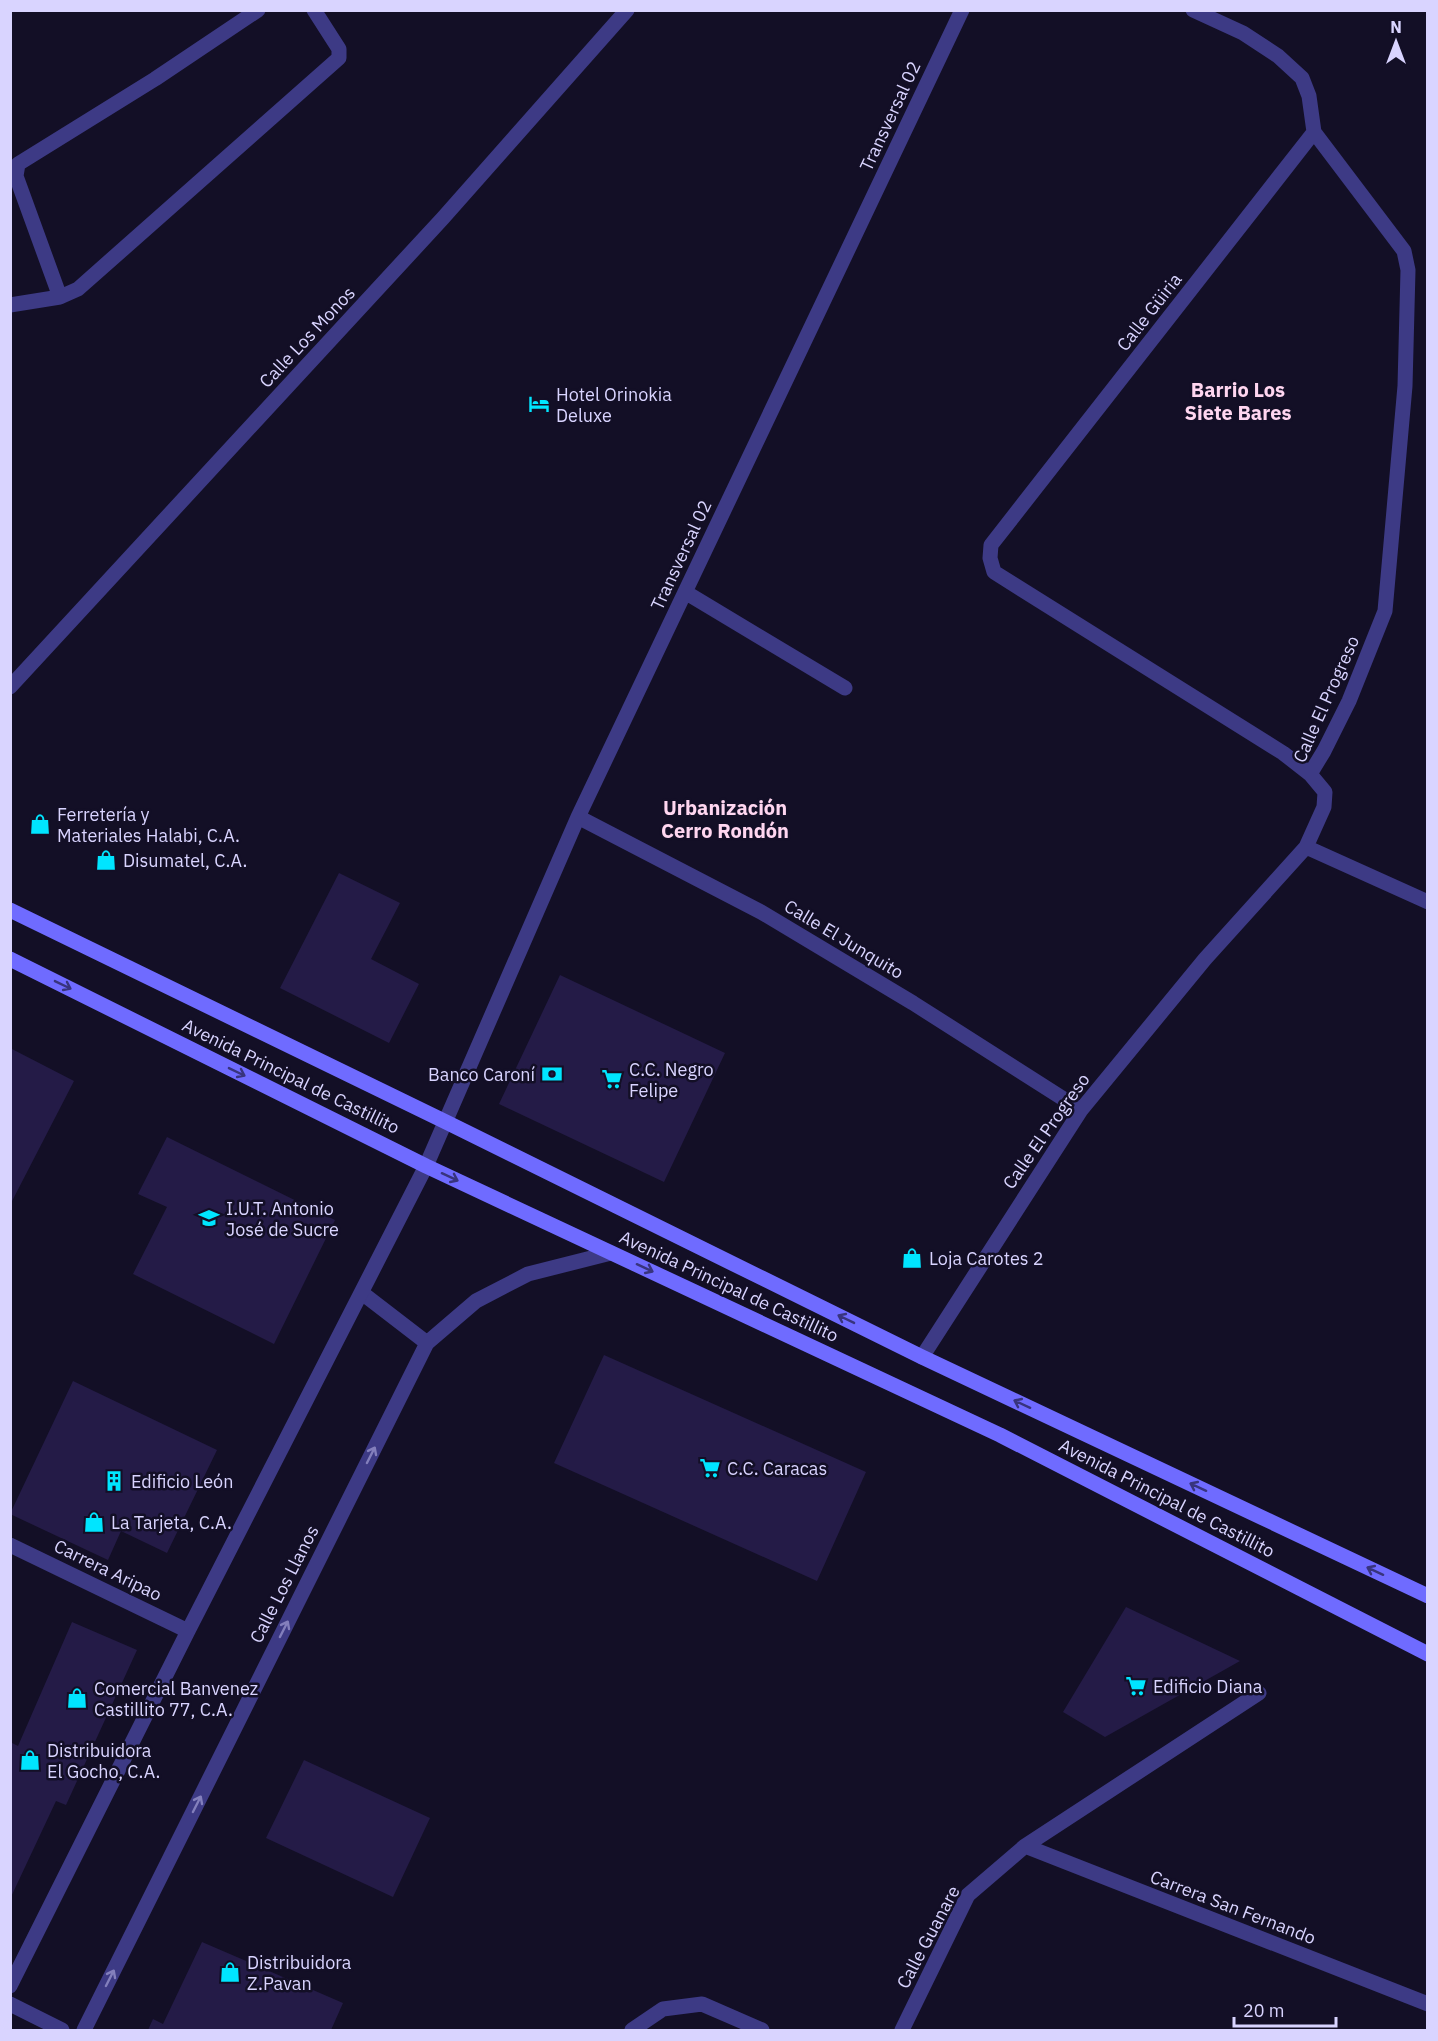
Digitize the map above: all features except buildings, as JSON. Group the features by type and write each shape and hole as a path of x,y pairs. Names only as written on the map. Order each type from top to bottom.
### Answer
{"main road":[{"name":"Avenida Principal de Castillito","path":"10,910 922,1357 1428,1596"},
{"name":"Avenida Principal de Castillito","path":"10,959 426,1166 1000,1435 1428,1654"}],"street":[{"path":"60,297 16,176 18,164 155,79 258,10"},
{"path":"10,305 60,297 78,289 339,58 339,49 314,10"},
{"name":"Calle Los Monos","path":"10,687 443,218 627,10"},
{"name":"Transversal 02","path":"446,1122 578,817 962,10"},
{"path":"1193,10 1243,33 1278,56 1302,78 1309,96 1314,132"},
{"name":"Calle Güiria","path":"1310,774 1283,753 994,572 990,558 991,545 1314,132"},
{"name":"Calle El Progreso","path":"922,1357 1081,1110 1205,959 1306,847 1324,807 1325,792 1310,774 1350,701 1385,611 1405,386 1408,270 1404,251 1314,132"},
{"path":"685,592 845,688"},
{"name":"Calle El Junquito","path":"578,817 761,912 1081,1110"},
{"path":"1306,847 1428,902"},
{"path":"10,1986 188,1631 362,1293 446,1122"},
{"name":"Calle Los Llanos","path":"84,2031 427,1343 476,1301 528,1275 611,1252"},
{"path":"362,1293 427,1343"},
{"name":"Carrera Aripao","path":"10,1545 188,1631"},
{"name":"Calle Guanare","path":"902,2031 968,1895 1024,1846 1259,1693"},
{"name":"Carrera San Fernando","path":"1024,1846 1428,2004"},
{"path":"10,2004 62,2031"},
{"path":"632,2031 663,2009 702,2004 762,2031"}],"place":[{"name":"Hotel Orinokia Deluxe","path":"539,404"},
{"name":"Ferretería y Materiales Halabi, C.A.","path":"40,824"},
{"name":"Disumatel, C.A.","path":"106,860"},
{"name":"Banco Caroní","path":"552,1074"},
{"name":"C.C. Negro Felipe","path":"612,1079"},
{"name":"I.U.T. Antonio José de Sucre","path":"209,1218"},
{"name":"Loja Carotes 2","path":"912,1258"},
{"name":"C.C. Caracas","path":"710,1468"},
{"name":"Edificio León","path":"114,1481"},
{"name":"La Tarjeta, C.A.","path":"94,1522"},
{"name":"Edificio Diana","path":"1136,1686"},
{"name":"Comercial Banvenez Castillito 77, C.A.","path":"77,1698"},
{"name":"Distribuidora El Gocho, C.A.","path":"30,1760"},
{"name":"Distribuidora Z.Pavan","path":"230,1972"}],"district":[{"name":"Barrio Los Siete Bares","path":"1238,400"},
{"name":"Urbanización Cerro Rondón","path":"725,818"}]}
